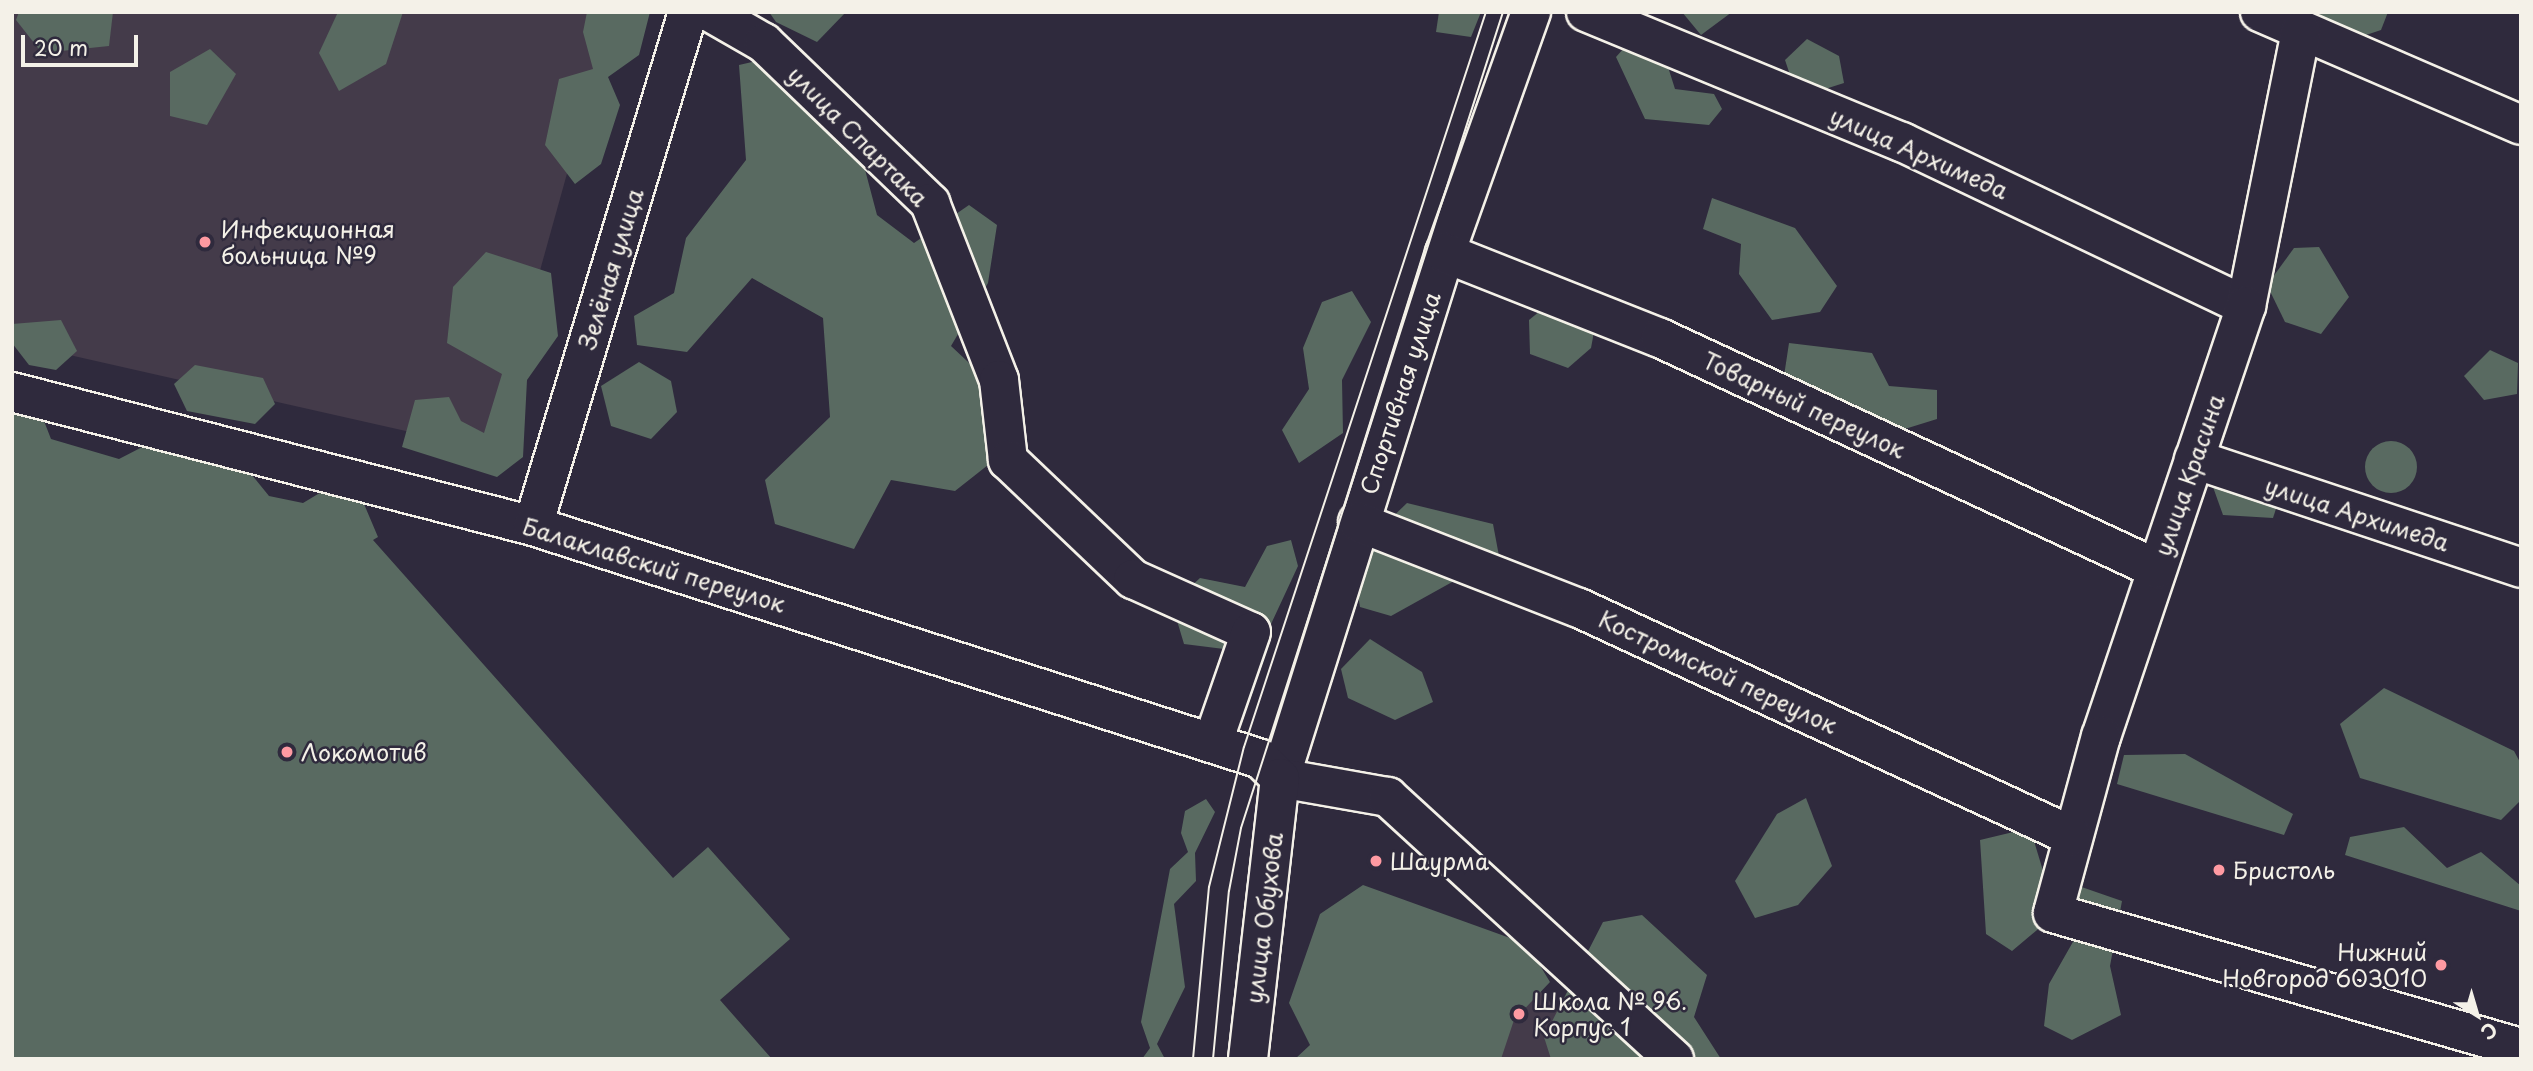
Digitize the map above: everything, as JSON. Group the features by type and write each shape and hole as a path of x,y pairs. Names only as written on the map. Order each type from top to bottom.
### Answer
{"street":[{"name":"Зелёная улица","path":"533,526 688,12"},
{"name":"улица Спартака","path":"710,12 764,43 930,204 999,380 1009,460 1133,579 1251,632 1214,739"},
{"name":"Спортивная улица","path":"1280,778 1358,522 1445,253 1531,12"},
{"name":"улица Архимеда","path":"1586,12 1902,142 2246,306"},
{"path":"2260,12 2521,125"},
{"name":"улица Красина","path":"2301,30 2246,306 2157,569 2072,836 2053,913 2521,1048"},
{"name":"Товарный переулок","path":"1445,253 1660,338 2157,569"},
{"name":"Балаклавский переулок","path":"12,392 533,526 1214,739 1261,759 1280,778"},
{"name":"улица Архимеда","path":"2194,459 2521,568"},
{"name":"Костромской переулок","path":"1358,522 1579,608 2072,836"},
{"path":"1280,778 1388,797 1674,1059"},
{"name":"улица Обухова","path":"1248,1059 1280,778"}],"shaded area":[{"name":"Инфекционная больница №9","path":"12,12 612,12 490,450 12,342"},
{"name":"Школа № 96. Корпус 1","path":"1521,970 1602,1059 1433,1059"}],"green space":[{"path":"19,12 113,12 109,46 42,53 16,20"},
{"path":"338,12 403,12 386,64 339,91 319,53"},
{"path":"587,12 650,12 639,55 608,77 620,105 601,164 575,184 545,145 559,79 593,69 583,32"},
{"path":"769,12 846,12 817,42 776,22"},
{"path":"1439,12 1481,12 1471,37 1436,32"},
{"path":"1682,12 1732,12 1701,35"},
{"path":"2317,12 2388,12 2381,30 2351,40"},
{"path":"1632,39 1663,51 1675,89 1714,94 1722,109 1709,125 1645,119 1616,57"},
{"path":"1807,39 1839,56 1844,83 1822,90 1792,81 1785,60"},
{"path":"210,49 236,74 207,125 170,116 170,72"},
{"path":"770,58 863,162 877,215 914,243 969,205 997,225 988,283 951,346 982,375 988,465 955,491 891,480 854,549 775,524 765,480 830,417 823,318 752,278 687,352 637,345 634,316 674,293 686,238 746,160 739,65"},
{"path":"1712,198 1795,228 1837,286 1820,312 1772,320 1739,274 1741,244 1703,229"},
{"path":"2319,247 2349,297 2321,334 2285,322 2267,285 2294,248"},
{"path":"486,252 551,273 558,336 527,380 523,457 497,477 402,447 415,400 449,397 461,421 484,433 502,374 447,343 453,287"},
{"path":"1352,291 1371,322 1342,380 1343,433 1299,463 1282,430 1309,389 1303,348 1322,302"},
{"path":"1562,293 1598,310 1591,348 1568,368 1530,354 1529,320"},
{"path":"61,320 77,351 56,370 29,365 12,343 12,324"},
{"path":"1789,343 1872,353 1889,386 1937,390 1937,419 1879,437 1858,406 1784,376"},
{"path":"2490,350 2518,363 2517,394 2484,400 2464,376"},
{"path":"639,362 671,381 677,412 651,439 611,426 601,386"},
{"path":"195,365 263,378 275,404 255,424 187,411 174,384"},
{"name":"Локомотив","path":"12,410 44,421 51,439 119,459 150,443 247,469 269,496 303,503 323,491 364,504 378,537 373,540 673,878 708,847 790,939 720,1000 772,1059 12,1059"},
{"path":"2391,441 2401,443 2409,449 2415,457 2415,477 2409,485 2401,491 2391,493 2381,491 2373,485 2367,477 2365,467 2367,457 2373,449 2381,443"},
{"path":"2242,466 2285,481 2273,518 2223,515 2213,487"},
{"path":"1407,503 1493,524 1499,556 1391,616 1360,607 1352,556"},
{"path":"1291,540 1298,566 1265,637 1232,650 1184,644 1172,604 1200,578 1245,587 1267,546"},
{"path":"1370,639 1422,672 1433,702 1395,720 1348,698 1341,669"},
{"path":"2384,688 2514,751 2521,764 2521,800 2501,820 2360,778 2340,724"},
{"path":"2185,754 2293,814 2284,835 2117,784 2124,755"},
{"path":"1806,798 1832,866 1798,905 1755,918 1735,881 1777,814"},
{"path":"1206,799 1215,812 1195,853 1196,881 1174,904 1185,987 1157,1044 1165,1059 1142,1059 1150,1048 1141,1022 1170,869 1188,852 1181,833 1185,811"},
{"path":"2404,827 2447,868 2481,852 2521,886 2521,911 2345,855 2350,837"},
{"path":"2030,828 2044,874 2122,901 2110,966 2121,1015 2072,1040 2044,1026 2049,984 2078,933 2050,919 2012,951 1986,934 1980,840"},
{"path":"1363,885 1527,944 1550,982 1514,1020 1501,1059 1295,1059 1310,1045 1289,1003 1320,914"},
{"path":"1642,915 1707,975 1694,1017 1721,1059 1551,1059 1544,1037 1603,922"}],"tram line":[{"path":"1193,1059 1209,887 1244,747 1486,12"},
{"path":"1213,1059 1229,891 1241,828 1503,12"}],"place":[{"name":"Инфекционная больница №9","path":"205,242"},
{"name":"Локомотив","path":"287,752"},
{"name":"Шаурма","path":"1376,861"},
{"name":"Бристоль","path":"2219,870"},
{"name":"Нижний Новгород 603010","path":"2441,965"},
{"name":"Школа № 96. Корпус 1","path":"1519,1014"}]}
